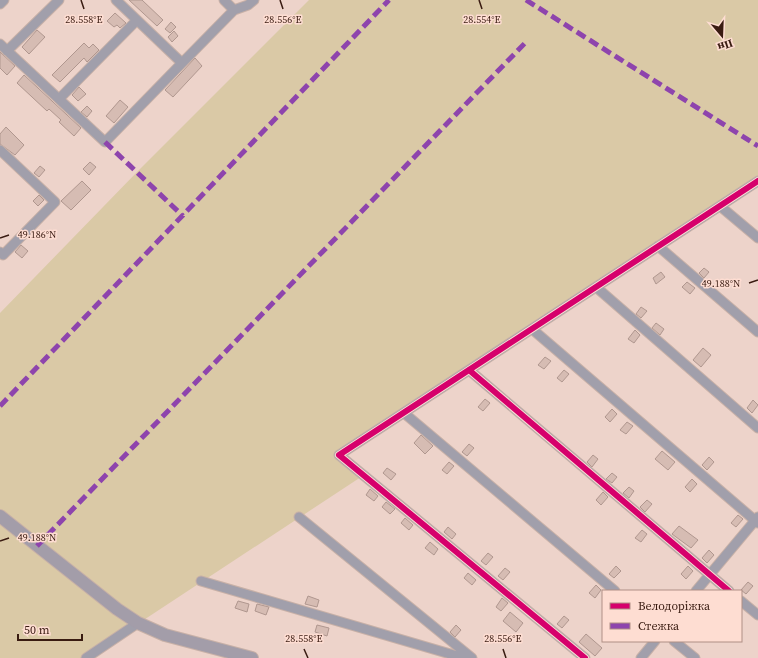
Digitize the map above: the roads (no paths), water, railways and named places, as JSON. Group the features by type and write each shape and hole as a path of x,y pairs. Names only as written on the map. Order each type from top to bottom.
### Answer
{"street":[{"path":"0,4 4,0"},
{"path":"7,52 59,0"},
{"path":"116,0 182,63"},
{"path":"224,0 234,10"},
{"path":"0,44 105,142 234,10 248,5 254,0"},
{"path":"59,99 137,20"},
{"path":"0,150 55,202 2,254"},
{"path":"585,658 340,455 758,181"},
{"path":"720,206 758,238"},
{"path":"658,246 758,332"},
{"path":"596,287 758,428"},
{"path":"532,329 757,520 697,590"},
{"path":"469,370 728,590"},
{"path":"404,413 614,590"},
{"path":"0,516 117,609 138,623 165,635 228,655 252,658"},
{"path":"299,517 472,658"},
{"path":"201,581 464,658"},
{"path":"742,602 758,615"},
{"path":"86,658 138,623"},
{"path":"640,658 654,642"},
{"path":"675,642 695,658"}]}
